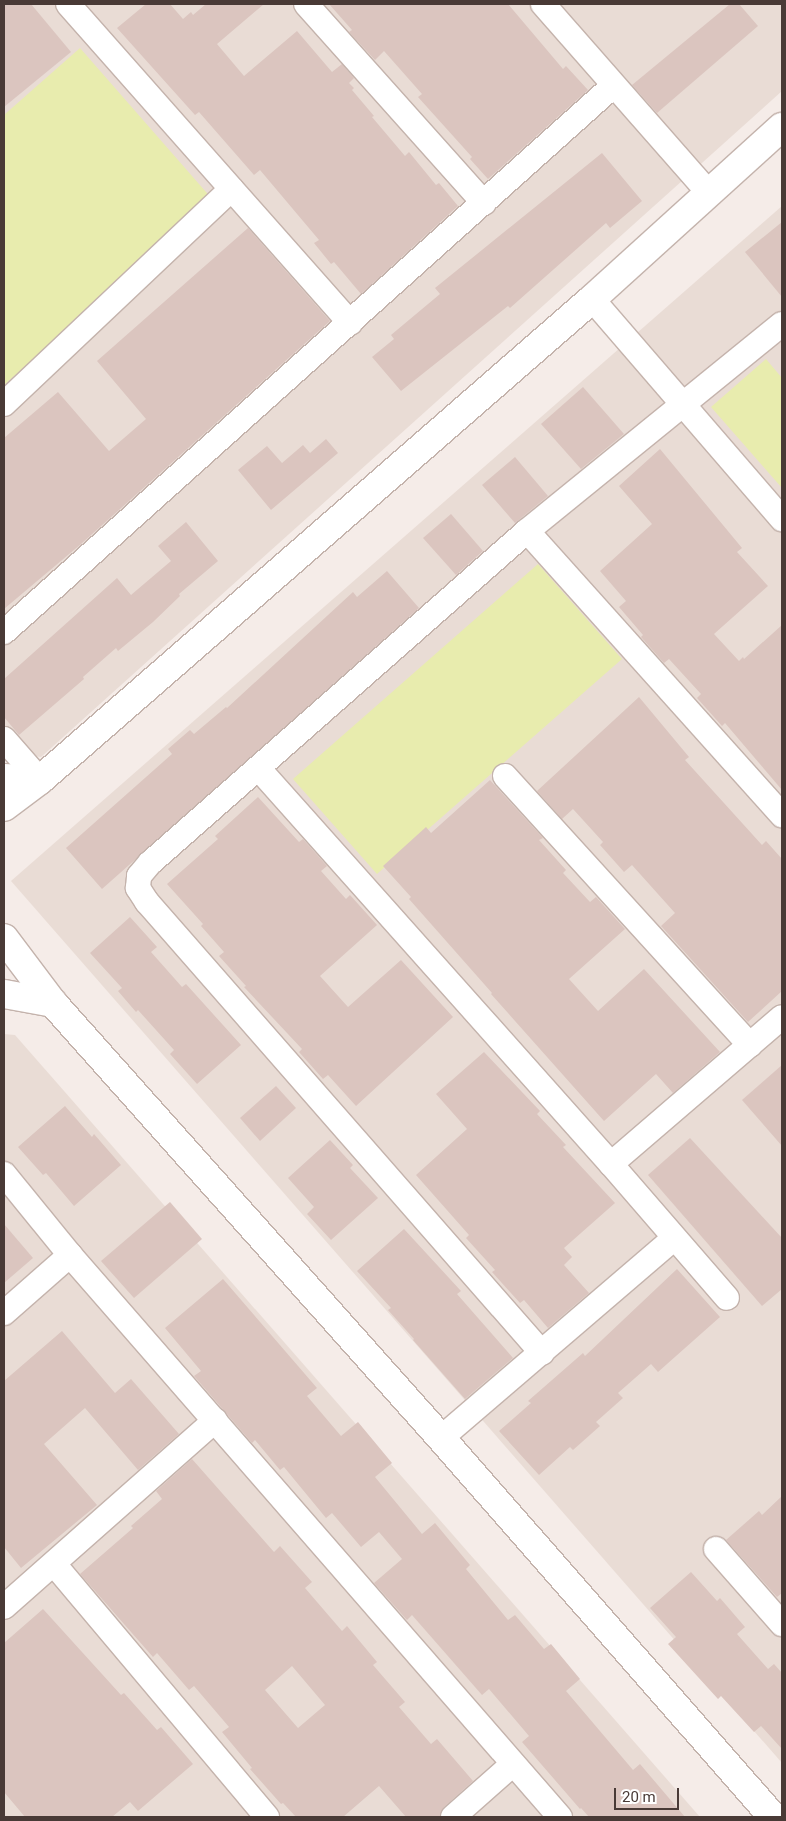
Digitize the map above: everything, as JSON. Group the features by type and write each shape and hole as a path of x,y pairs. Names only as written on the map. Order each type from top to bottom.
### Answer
{"street":[{"path":"68,4 350,323"},
{"path":"306,4 484,204"},
{"path":"543,4 708,192"},
{"path":"4,632 484,204 613,86"},
{"path":"4,807 40,780 592,299 782,127"},
{"path":"4,404 231,189"},
{"path":"592,299 782,519"},
{"path":"542,1353 154,910 138,888 139,876 150,863 527,531 683,405 779,334"},
{"path":"527,531 782,815"},
{"path":"4,739 40,780"},
{"path":"258,769 611,1164 727,1298"},
{"path":"505,776 750,1045"},
{"path":"4,778 40,780"},
{"path":"4,938 53,1003 441,1438 773,1817"},
{"path":"4,994 53,1003"},
{"path":"611,1164 782,1017"},
{"path":"4,1174 70,1255 560,1817"},
{"path":"441,1438 674,1238"},
{"path":"4,1313 70,1255"},
{"path":"4,1607 215,1420"},
{"path":"716,1549 778,1611"},
{"path":"54,1564 267,1817"},
{"path":"453,1817 513,1764"}],"shaded area":[{"path":"4,4 782,4 782,91 41,757 4,752"},
{"path":"782,206 782,1763 11,881"},
{"path":"4,1034 15,1035 700,1817 4,1817"}],"green space":[{"path":"80,48 213,200 4,385 4,115"},
{"path":"766,359 782,378 782,488 711,407"},
{"path":"538,564 622,659 377,874 293,779"}],"building":[{"path":"4,4 31,4 71,52 4,107"},
{"path":"146,4 170,4 183,19 191,12 193,15 206,4 264,4 217,44 244,76 297,31 332,72 342,64 354,78 349,83 354,88 352,90 374,116 372,117 405,156 409,152 436,185 439,183 458,206 361,294 334,262 331,264 314,243 319,240 260,170 254,175 199,112 195,115 117,28"},
{"path":"329,4 508,4 563,69 566,66 588,90 488,179 470,159 472,157 418,97 422,94 384,51 375,60 349,32 352,30"},
{"path":"730,4 739,4 758,26 657,113 632,85"},
{"path":"602,153 642,201 610,228 606,223 510,308 508,306 401,391 372,357 394,339 391,335 440,294 435,288"},
{"path":"782,222 782,297 745,252"},
{"path":"248,228 330,321 81,544 4,609 4,438 58,392 109,451 146,419 97,361"},
{"path":"583,387 624,434 581,469 541,424"},
{"path":"326,439 338,453 271,510 238,470 267,446 282,463 303,445 310,453"},
{"path":"660,449 742,548 737,552 768,586 714,634 739,661 743,657 744,659 782,625 782,790 725,723 722,726 697,698 701,694 669,659 664,663 641,637 643,635 619,607 626,601 600,571 652,524 619,486"},
{"path":"515,457 548,496 515,523 482,485"},
{"path":"451,514 483,551 456,575 423,538"},
{"path":"186,522 218,561 179,594 180,596 153,622 118,651 116,648 83,677 84,679 19,735 4,717 4,679 117,578 131,595 171,561 158,546"},
{"path":"387,571 419,608 102,889 66,848 172,754 168,749 190,730 194,734 227,708 353,592 357,597"},
{"path":"639,697 689,757 685,760 762,845 766,841 782,859 782,991 748,1022 661,926 675,913 632,865 624,872 600,845 603,842 573,809 562,819 537,791"},
{"path":"490,780 543,838 539,840 566,870 563,873 590,902 596,897 625,929 569,979 598,1011 644,969 720,1052 673,1093 656,1074 604,1121 491,994 383,866 426,827 431,833"},
{"path":"258,797 299,842 303,839 327,866 321,871 346,899 350,895 377,925 320,976 348,1007 401,960 453,1017 356,1106 328,1075 323,1079 299,1052 302,1049 244,987 246,986 219,956 224,952 201,926 203,924 167,884 218,839 215,836"},
{"path":"130,917 157,947 151,952 182,987 186,984 241,1045 197,1084 170,1054 174,1050 138,1010 136,1012 118,991 122,988 90,953"},
{"path":"484,1052 540,1111 537,1114 566,1145 563,1147 615,1203 564,1248 572,1257 564,1265 589,1293 548,1328 524,1300 520,1303 492,1272 495,1270 466,1238 469,1235 416,1175 467,1129 436,1094"},
{"path":"782,1065 782,1146 742,1100"},
{"path":"276,1086 296,1108 260,1141 240,1118"},
{"path":"65,1106 92,1137 94,1134 121,1165 74,1206 46,1173 43,1175 18,1147"},
{"path":"690,1138 782,1238 782,1289 762,1306 648,1175"},
{"path":"330,1140 353,1165 350,1168 378,1198 331,1240 307,1214 314,1207 288,1178"},
{"path":"170,1202 202,1239 134,1298 101,1261"},
{"path":"4,1224 33,1258 4,1283"},
{"path":"404,1229 461,1291 457,1294 513,1358 465,1399 388,1310 391,1308 357,1271"},
{"path":"677,1269 720,1317 658,1372 651,1364 618,1393 623,1398 596,1422 600,1426 573,1450 570,1447 539,1475 499,1431 531,1403 528,1401 583,1353 585,1356"},
{"path":"223,1279 317,1388 307,1396 341,1436 358,1422 392,1463 375,1477 422,1534 435,1523 470,1565 466,1569 508,1620 515,1615 544,1649 551,1644 580,1679 566,1691 633,1770 640,1764 685,1817 589,1817 580,1809 522,1742 529,1736 489,1689 482,1695 412,1615 407,1620 374,1583 402,1559 379,1532 361,1547 332,1513 326,1518 284,1467 280,1470 255,1440 252,1443 194,1376 201,1371 165,1328"},
{"path":"62,1331 115,1393 131,1379 179,1434 138,1470 85,1408 44,1444 97,1505 21,1568 4,1547 4,1381"},
{"path":"192,1459 274,1552 280,1546 312,1582 305,1588 342,1631 347,1626 377,1662 373,1665 405,1702 399,1707 431,1744 437,1739 473,1781 444,1807 440,1817 406,1817 379,1786 343,1817 296,1817 283,1803 281,1804 250,1769 252,1768 222,1732 229,1727 194,1686 189,1690 157,1653 153,1657 80,1574 133,1528 131,1526 162,1499 156,1491","holes":["292,1666 325,1705 298,1728 265,1690"]},
{"path":"782,1496 782,1593 777,1597 726,1540 759,1511 762,1515"},
{"path":"691,1572 717,1601 720,1598 745,1627 737,1634 768,1669 774,1664 782,1673 782,1749 761,1726 754,1732 721,1696 718,1699 668,1644 676,1637 650,1608"},
{"path":"43,1609 121,1695 124,1693 157,1730 161,1727 193,1764 138,1811 130,1802 112,1817 25,1817 4,1792 4,1643"}]}
